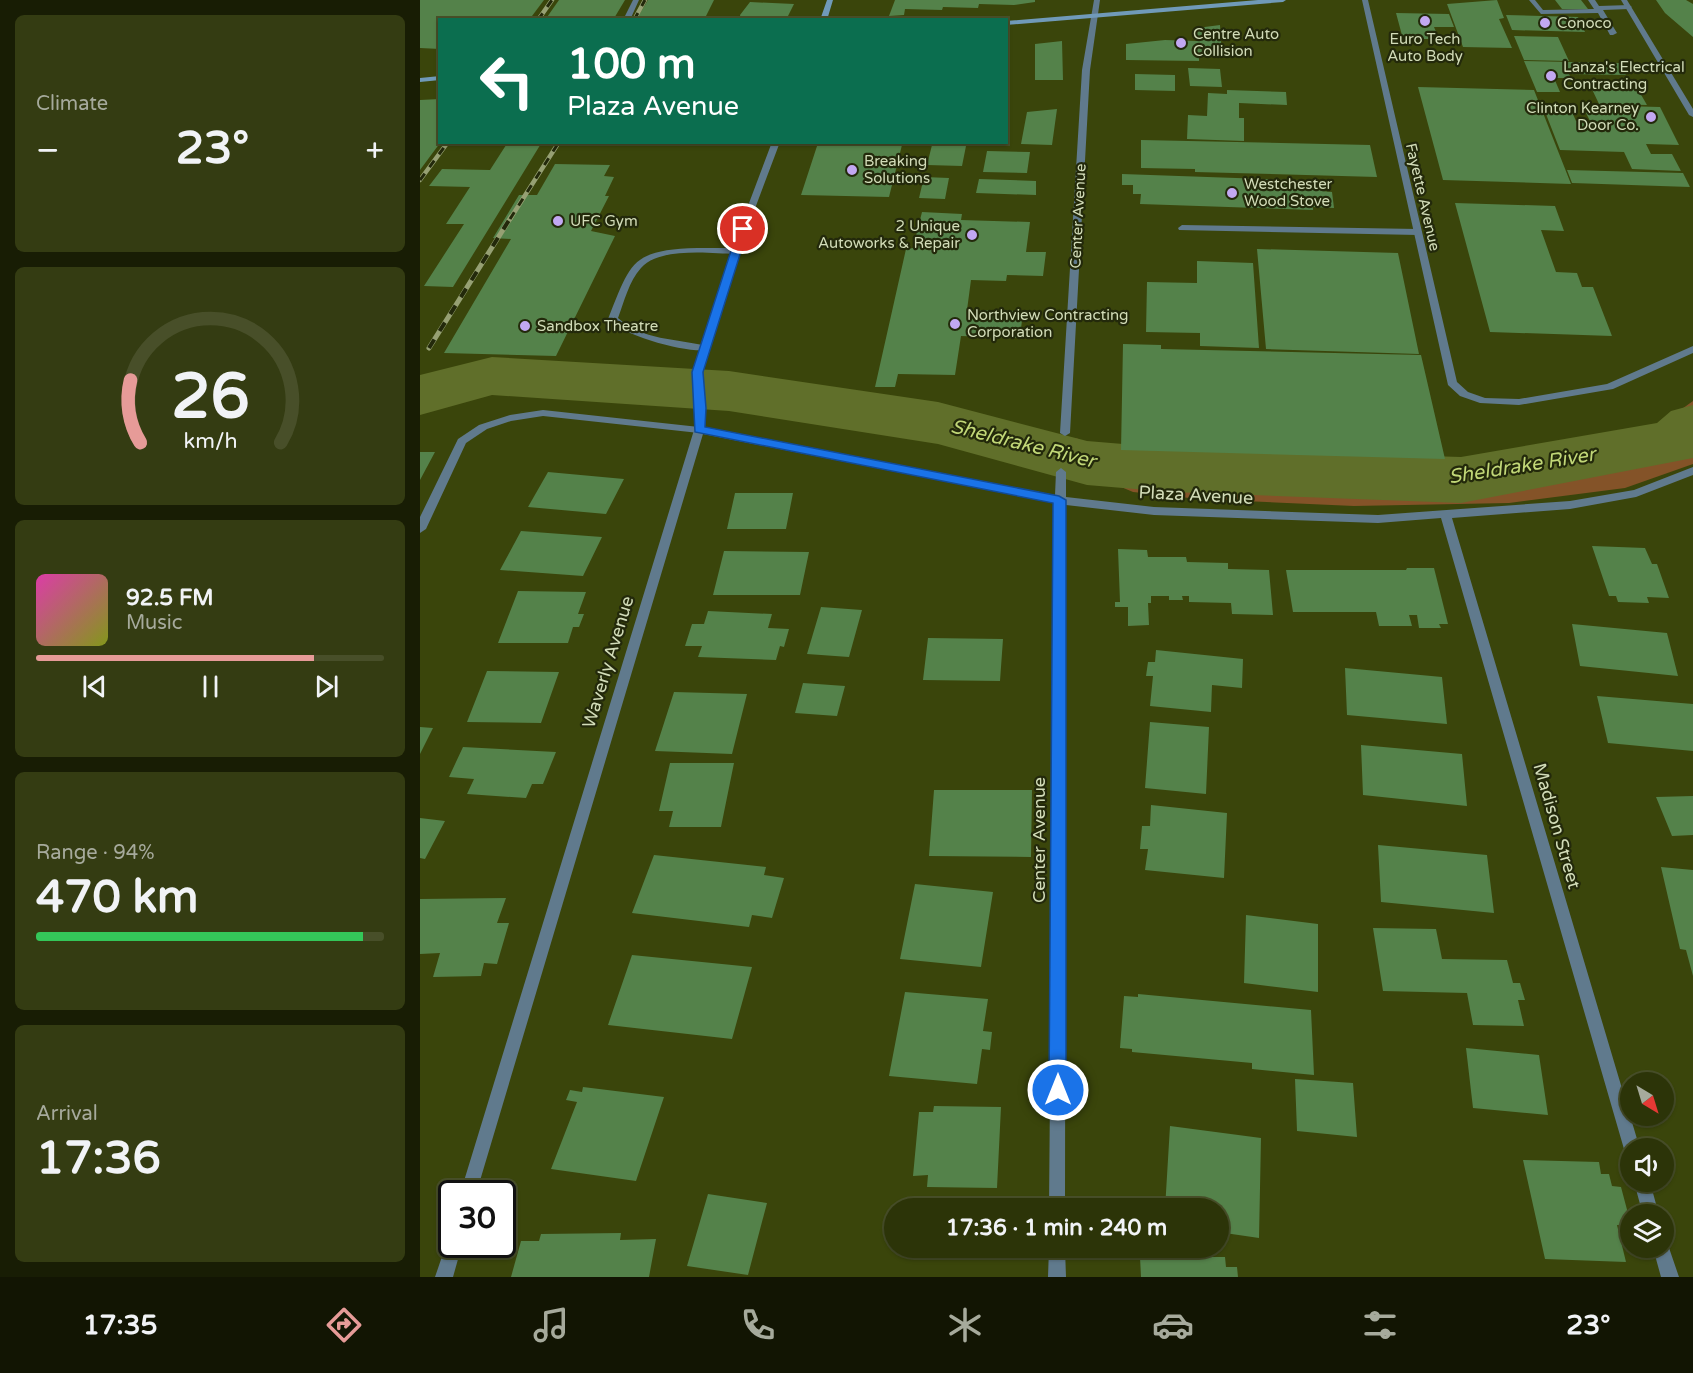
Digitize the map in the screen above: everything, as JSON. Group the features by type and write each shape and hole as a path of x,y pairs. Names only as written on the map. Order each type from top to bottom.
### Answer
{"street":[{"path":"627,18 636,0"},
{"path":"824,18 830,0"},
{"name":"Center Avenue","path":"1065,433 1086,70 1097,0"},
{"path":"1008,23 1283,0"},
{"name":"Fayette Avenue","path":"1365,0 1452,383 1464,394 1484,401 1519,402 1608,387 1693,349"},
{"path":"1532,0 1541,12 1599,10 1627,4 1693,115"},
{"path":"1591,0 1613,33"},
{"path":"420,80 438,78"},
{"name":"Waverly Avenue","path":"472,1180 699,430 697,372 704,348 735,251 775,144"},
{"path":"1182,228 1418,232"},
{"path":"704,348 633,333 618,327 613,319 636,266 645,258 663,252 735,251"},
{"name":"Plaza Avenue","path":"420,529 462,441 483,427 510,418 543,413 699,430 1059,500 1154,511 1378,519 1570,505 1636,492 1693,471"},
{"name":"Center Avenue","path":"1057,1198 1059,500 1061,472"},
{"name":"Madison Street","path":"1445,514 1629,1138"},
{"path":"444,1277 450,1258"},
{"path":"1057,1258 1057,1277"},
{"path":"1664,1258 1670,1277"}],"shaded area":[{"path":"1693,401 1693,464 1625,488 1509,503 1354,506 1199,499 1133,492 1107,481 1090,466 1076,438 1117,458 1450,470 1658,426"}],"building":[{"path":"420,0 544,0 530,18 438,18 438,49 420,48"},
{"path":"559,0 625,0 614,18 546,18"},
{"path":"648,0 714,0 705,18 637,18"},
{"path":"895,0 1035,0 1035,2 1014,5 979,4 978,8 943,7 942,10 905,9 904,15 889,16"},
{"path":"1497,0 1504,18 1499,19 1512,48 1463,47 1447,4"},
{"path":"1555,0 1581,0 1588,9 1562,9"},
{"path":"1656,0 1686,0 1693,4 1693,37 1665,13"},
{"path":"750,2 794,4 787,18 741,18 740,15"},
{"name":"Euro Tech Auto Body","path":"1396,13 1449,14 1454,27 1434,27 1437,34 1432,33 1434,39 1403,39"},
{"name":"Conoco","path":"1506,15 1578,17 1585,32 1512,30"},
{"name":"Centre Auto Collision","path":"1220,25 1222,56 1199,56 1199,61 1126,60 1126,44 1165,40 1197,41 1197,28"},
{"path":"1514,36 1558,37 1569,61 1524,60"},
{"path":"1062,41 1063,80 1035,80 1035,44"},
{"name":"Lanza's Electrical Contracting","path":"1524,61 1619,63 1626,75 1569,74 1571,78 1554,78 1560,92 1537,92"},
{"path":"1188,68 1220,69 1222,87 1190,86"},
{"path":"1135,74 1175,75 1175,91 1135,90"},
{"path":"1590,85 1636,86 1647,105 1599,104"},
{"path":"1418,87 1534,90 1571,184 1443,180"},
{"path":"1227,90 1286,92 1287,105 1239,103 1239,118 1244,118 1244,141 1187,139 1188,115 1207,116 1208,93 1227,94"},
{"path":"438,99 439,144 420,170 420,100"},
{"path":"1542,104 1569,105 1576,121 1590,121 1582,105 1660,107 1679,145 1646,144 1651,154 1672,154 1681,171 1632,169 1624,152 1560,150"},
{"path":"1057,109 1052,145 1021,144 1027,112"},
{"path":"1141,140 1370,145 1377,177 1195,172 1195,169 1141,168"},
{"path":"507,144 541,144 453,287 424,286 464,224 446,224 470,187 429,186 442,169 490,170"},
{"name":"Breaking Solutions","path":"818,144 902,145 889,197 801,195"},
{"path":"932,145 966,146 962,166 927,165"},
{"path":"987,151 1030,152 1027,173 983,172"},
{"path":"555,164 610,165 604,176 614,177 605,196 609,196 591,231 615,236 556,356 444,353 511,239 493,238 519,195 537,195"},
{"path":"1567,170 1683,173 1690,187 1572,183"},
{"name":"Westchester Wood Stove","path":"1122,174 1321,181 1322,191 1332,192 1334,208 1313,207 1313,210 1140,204 1141,194 1133,194 1133,185 1122,185"},
{"path":"924,177 949,178 945,199 919,198"},
{"path":"979,179 1036,181 1036,195 976,193"},
{"path":"1455,203 1555,206 1564,231 1541,230 1556,272 1577,273 1582,287 1593,287 1612,336 1490,332"},
{"path":"922,212 962,214 961,220 1030,222 1026,252 1046,252 1043,276 1007,275 1006,281 971,280 967,310 1023,311 1020,338 961,336 955,375 898,374 895,387 875,387 906,249 913,248"},
{"path":"1257,249 1398,253 1419,354 1266,349"},
{"path":"1197,261 1253,263 1259,348 1200,346 1200,333 1146,332 1147,282 1197,283"},
{"path":"1123,344 1161,345 1161,349 1421,355 1445,459 1121,450"},
{"path":"420,452 435,452 420,480"},
{"path":"548,472 624,479 606,514 528,507"},
{"path":"735,493 793,493 786,529 727,529"},
{"path":"521,531 602,537 583,576 500,570"},
{"path":"1592,546 1645,548 1652,564 1657,564 1669,598 1647,597 1649,603 1618,602 1616,596 1609,596"},
{"path":"1118,549 1147,550 1148,557 1186,557 1187,562 1228,563 1228,569 1269,570 1273,615 1232,614 1231,603 1189,602 1189,596 1182,596 1183,600 1169,600 1169,596 1151,596 1151,603 1148,603 1149,625 1128,626 1128,607 1115,607 1115,602 1120,602"},
{"path":"724,551 809,552 800,595 713,595"},
{"path":"1407,568 1434,568 1448,624 1439,624 1441,628 1419,628 1417,615 1409,615 1412,626 1379,626 1376,612 1293,612 1286,570 1406,570"},
{"path":"518,591 586,592 578,614 584,614 579,627 573,627 568,643 498,643"},
{"path":"821,607 862,610 849,657 807,654"},
{"path":"708,611 772,614 768,628 789,629 784,647 780,646 776,660 698,657 702,646 685,646 692,624 704,624"},
{"path":"1572,624 1667,633 1678,676 1580,666"},
{"path":"928,638 1003,639 1000,681 923,680"},
{"path":"1156,650 1243,659 1242,688 1212,685 1211,712 1150,706 1153,676 1146,676 1148,662 1155,662"},
{"path":"1345,668 1442,677 1447,724 1347,715"},
{"path":"487,671 559,672 541,723 467,722"},
{"path":"803,683 845,686 837,716 795,713"},
{"path":"674,692 747,694 732,754 655,751"},
{"path":"1597,696 1693,704 1693,751 1608,743"},
{"path":"1150,722 1209,727 1206,794 1145,788"},
{"path":"420,727 433,728 420,754"},
{"path":"1361,745 1462,754 1467,806 1363,795"},
{"path":"463,747 556,752 543,784 532,784 526,798 467,794 474,779 449,777"},
{"path":"670,763 734,763 721,827 669,827 673,811 659,811"},
{"path":"934,790 1032,790 1031,857 929,856"},
{"path":"1693,796 1693,835 1672,836 1656,797"},
{"path":"1151,805 1227,813 1224,878 1145,870 1148,849 1140,849 1142,826 1150,826"},
{"path":"420,818 445,821 425,859 420,858"},
{"path":"1378,845 1487,855 1494,913 1381,902"},
{"path":"654,855 766,867 764,875 784,878 772,918 752,915 749,927 632,913"},
{"path":"1661,867 1693,870 1693,976 1686,950 1680,949"},
{"path":"915,884 993,892 981,967 900,959"},
{"path":"506,898 497,923 509,923 497,964 484,963 481,976 433,977 440,953 420,954 420,899"},
{"path":"1246,915 1318,924 1318,992 1244,983"},
{"path":"1373,928 1436,929 1442,959 1507,960 1513,983 1520,983 1525,1000 1518,1000 1524,1026 1473,1025 1467,993 1383,991"},
{"path":"632,955 752,967 732,1039 608,1025"},
{"path":"905,992 988,999 983,1031 992,1032 990,1050 982,1049 977,1084 889,1076"},
{"path":"1138,994 1311,1010 1314,1075 1252,1069 1252,1063 1132,1052 1132,1049 1120,1048 1124,996 1138,997"},
{"path":"1466,1048 1539,1055 1548,1115 1473,1108"},
{"path":"1295,1079 1353,1083 1357,1137 1297,1131"},
{"path":"583,1087 664,1097 636,1181 551,1169 577,1102 566,1100 570,1090 582,1092"},
{"path":"934,1106 1001,1107 997,1188 927,1187 928,1175 913,1176 919,1112 933,1112"},
{"path":"1170,1126 1261,1138 1259,1238 1229,1234 1229,1198 1166,1198"},
{"path":"1523,1160 1599,1162 1601,1174 1609,1174 1612,1186 1620,1187 1620,1192 1622,1192 1626,1204 1620,1204 1620,1225 1617,1225 1620,1237 1620,1258 1625,1258 1626,1262 1545,1259"},
{"path":"708,1194 767,1203 748,1275 687,1266"},
{"path":"621,1233 620,1240 656,1239 649,1277 511,1277 521,1241 539,1241 541,1234"},
{"path":"1140,1258 1225,1258 1226,1267 1237,1267 1238,1277 1141,1277"}],"waterway":[{"name":"Sheldrake River","path":"420,395 492,376 729,391 938,423 1087,463 1171,470 1461,480 1676,441 1693,426"}],"railway":[{"path":"539,18 552,0"},
{"path":"635,18 645,0"},
{"path":"420,180 447,144"},
{"path":"510,219 558,144"},
{"path":"429,348 511,217"}],"place":[{"name":"Euro Tech Auto Body","path":"1425,21"},
{"name":"Conoco","path":"1545,23"},
{"name":"Centre Auto Collision","path":"1181,43"},
{"name":"Lanza's Electrical Contracting","path":"1551,76"},
{"name":"Clinton Kearney Door Co.","path":"1651,117"},
{"name":"Breaking Solutions","path":"852,170"},
{"name":"Westchester Wood Stove","path":"1232,193"},
{"name":"UFC Gym","path":"558,221"},
{"name":"2 Unique Autoworks & Repair","path":"972,235"},
{"name":"Northview Contracting Corporation","path":"955,324"},
{"name":"Sandbox Theatre","path":"525,326"}],"route":[{"path":"743,229 697,372 699,430 1059,500 1058,1090"}]}
